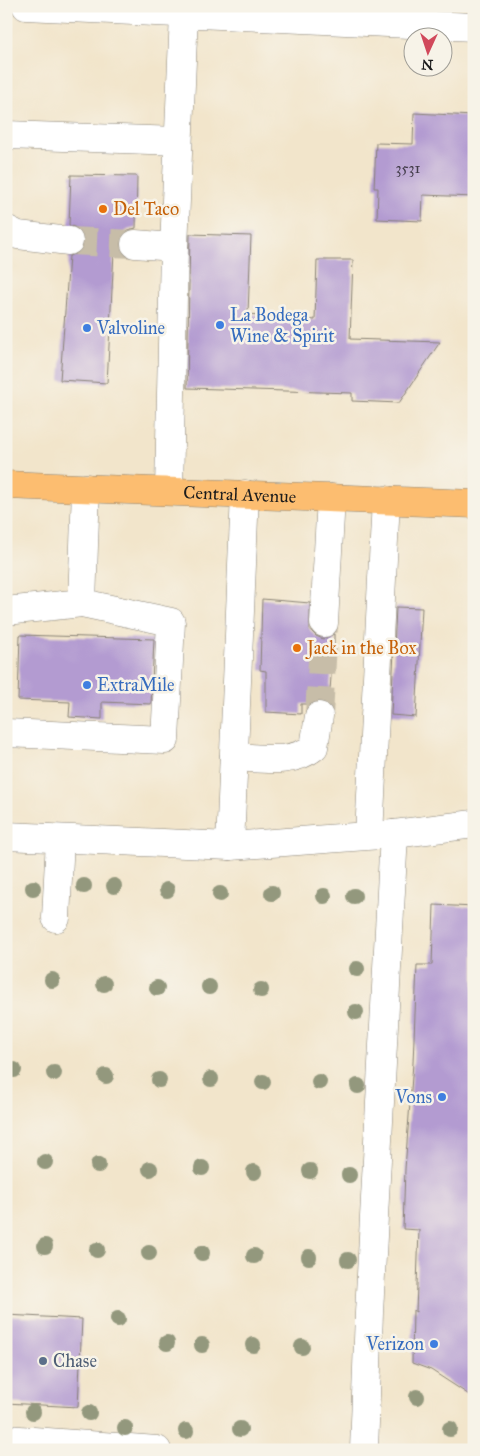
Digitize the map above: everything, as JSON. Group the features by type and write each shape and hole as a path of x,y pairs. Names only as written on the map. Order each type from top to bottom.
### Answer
{"main road":[{"name":"Central Avenue","path":"6,485 474,504"}],"street":[{"path":"26,6 184,14 223,11 474,27"},
{"path":"169,491 174,247 184,14"},
{"path":"6,135 178,141"},
{"path":"6,229 18,235 69,241"},
{"path":"135,244 174,247"},
{"path":"82,603 86,488"},
{"path":"230,846 245,494"},
{"path":"324,623 332,498"},
{"path":"364,1450 382,834 386,500"},
{"path":"6,611 82,603 171,622 165,740 6,734"},
{"path":"234,756 287,759 304,755 314,747 319,716"},
{"path":"6,836 230,846 382,834 474,824"},
{"path":"56,918 60,839"},
{"path":"6,1439 157,1450"}],"building":[{"path":"414,113 474,116 474,197 423,195 422,221 377,219 378,188 374,188 376,143 413,144"},
{"path":"71,175 137,176 136,228 128,230 122,236 119,243 122,252 114,252 107,383 60,380 69,256 81,251 85,242 79,229 69,225"},
{"path":"190,234 251,236 248,314 315,320 317,260 353,260 350,339 440,342 399,403 352,401 352,393 187,388"},
{"name":"Jack in the Box","path":"262,599 310,603 310,630 316,636 323,639 334,634 334,663 332,663 329,704 321,701 301,704 301,714 266,712 266,671 260,670"},
{"path":"396,607 422,608 416,717 391,715"},
{"path":"20,635 154,639 151,704 102,702 102,719 69,717 70,702 18,700"},
{"name":"Vons","path":"434,905 474,907 474,1398 431,1370 412,1363 413,1310 416,1312 419,1230 403,1229 405,1169 413,1063 417,965 432,965"},
{"name":"Chase","path":"6,1315 82,1319 78,1407 6,1403"}],"tunnel":[{"path":"69,241 135,244"},
{"path":"319,716 324,623"}],"place":[{"name":"Del Taco","path":"103,209"},
{"name":"La Bodega Wine & Spirit","path":"220,325"},
{"name":"Valvoline","path":"87,328"},
{"name":"Jack in the Box","path":"297,648"},
{"name":"ExtraMile","path":"87,685"},
{"name":"Vons","path":"442,1097"},
{"name":"Verizon","path":"434,1344"},
{"name":"Chase","path":"43,1361"}]}
